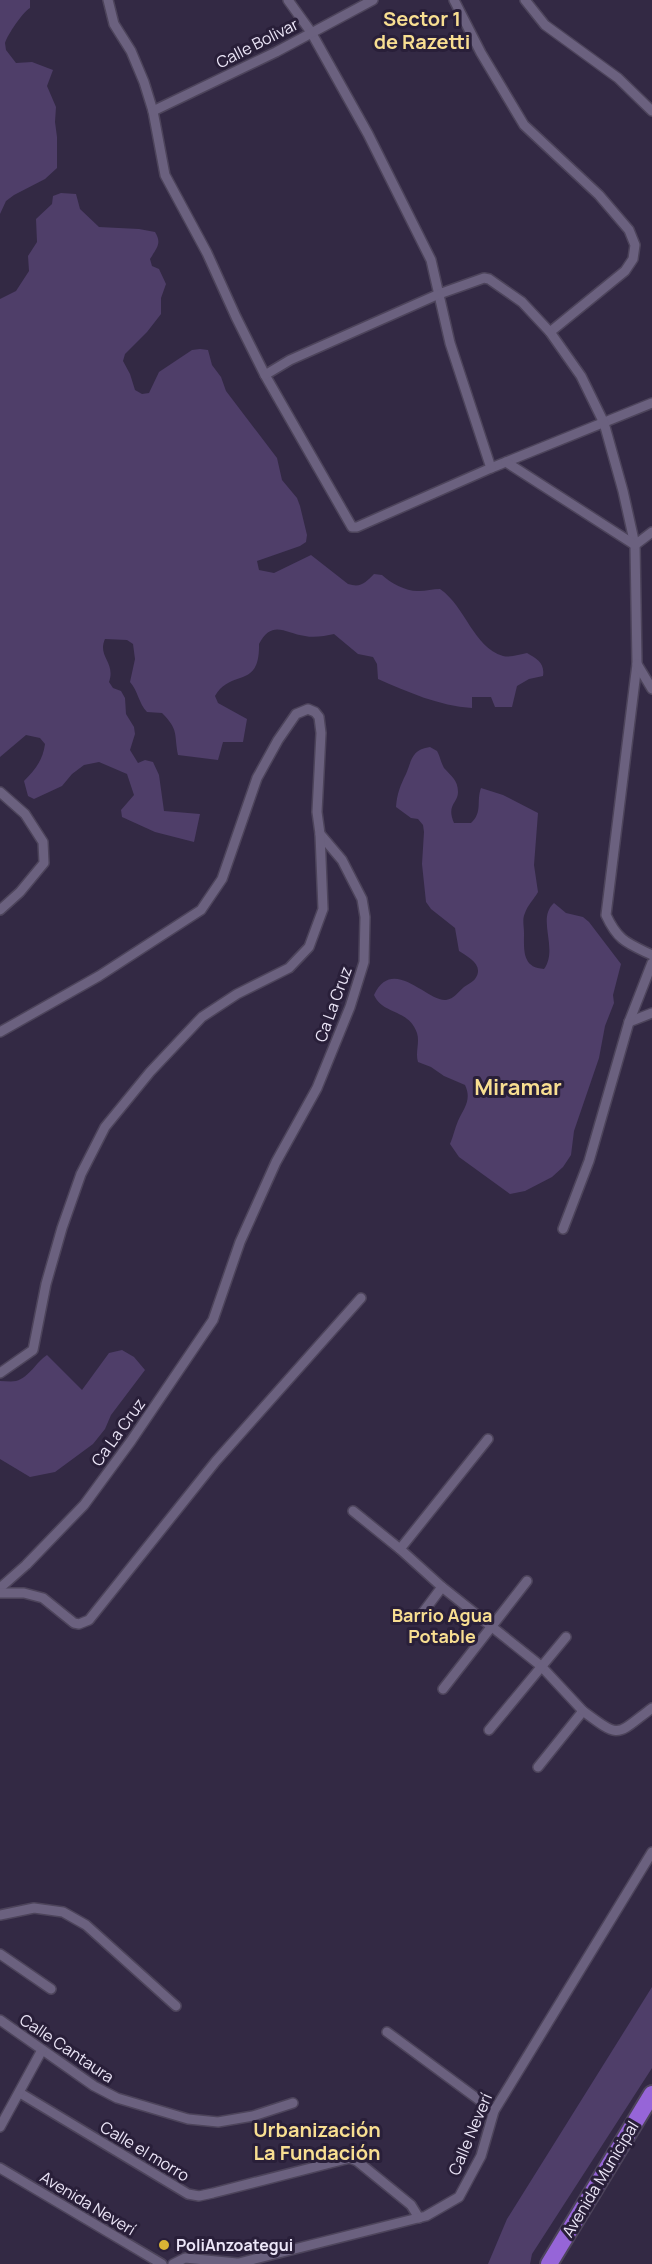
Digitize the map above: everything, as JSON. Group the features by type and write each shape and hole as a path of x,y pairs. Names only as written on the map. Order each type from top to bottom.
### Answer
{"highway":[{"name":"Avenida Municipal","path":"549,2264 652,2094"},
{"name":"Avenida Municipal","path":"562,2264 652,2116"}],"street":[{"path":"108,0 114,24 137,63 153,111 165,175 207,254 265,375 352,527 357,527 491,468 652,403"},
{"path":"288,0 311,32 369,134 431,260 450,343 491,468"},
{"name":"Calle Bolivar","path":"153,111 276,52 373,0"},
{"path":"453,0 481,53 524,124 599,195 629,230 635,245 633,258 625,271 550,332"},
{"path":"525,0 545,25 618,78 652,111"},
{"path":"265,375 290,360 439,294 478,279 489,279 522,302 550,332 581,376 604,423 623,491 634,545 637,664 606,915 613,932 627,944 652,955"},
{"path":"506,462 634,545"},
{"path":"634,545 652,532"},
{"path":"637,664 652,688"},
{"path":"0,1032 99,976 201,910 222,879 257,778 278,740 296,714 308,709 315,712 319,717 321,733 317,801 323,909 309,947 289,968 237,994 202,1017 150,1072 105,1127 81,1174 62,1227 46,1284 33,1350 0,1373"},
{"path":"0,792 25,814 44,842 44,862 20,892 0,910"},
{"name":"Ca La Cruz","path":"0,1588 26,1565 84,1505 131,1441 213,1320 240,1242 271,1172 317,1088 350,1007 364,962 365,917 362,899 342,860 320,834"},
{"path":"563,1229 589,1161 629,1022 652,963"},
{"path":"629,1022 652,1013"},
{"path":"0,1593 24,1593 43,1598 74,1623 79,1624 89,1620 216,1461 361,1298"},
{"path":"400,1549 488,1439"},
{"path":"353,1511 442,1587 541,1666 583,1711 609,1731 623,1730 652,1708"},
{"path":"443,1689 526,1581"},
{"path":"422,1615 442,1587"},
{"path":"489,1730 566,1637"},
{"path":"538,1767 583,1711"},
{"name":"Calle Neverí","path":"172,2264 185,2258 236,2264 426,2216 459,2197 481,2157 494,2110 652,1852"},
{"path":"0,1915 34,1908 63,1912 86,1925 177,2006"},
{"path":"0,1954 51,1989"},
{"name":"Calle Cantaura","path":"0,2020 94,2086 117,2098 188,2119 218,2122 263,2113 293,2103"},
{"path":"387,2032 494,2110"},
{"path":"0,2127 42,2050"},
{"name":"Calle el morro","path":"20,2093 188,2194 199,2196 213,2193 350,2158 357,2161 411,2205 419,2217"},
{"name":"Avenida Neverí","path":"0,2168 162,2264"}],"shaded area":[{"path":"0,0 30,0 30,8 19,19 5,43 6,50 16,63 32,62 53,70 47,86 56,107 57,168 45,179 6,201 0,214"},
{"path":"61,193 76,194 80,209 99,227 139,229 155,232 157,236 158,246 150,259 152,266 159,269 166,284 161,298 161,314 125,354 123,361 135,390 142,394 149,393 159,372 192,350 208,350 212,365 221,377 226,391 277,458 282,480 297,498 300,506 307,535 306,542 257,561 259,570 274,573 311,555 348,584 362,584 374,574 382,575 394,584 410,590 440,589 457,606 477,636 493,651 503,656 527,653 537,659 541,665 543,676 529,679 517,686 512,707 495,707 491,697 472,697 472,708 424,698 378,679 377,664 373,657 358,654 334,634 308,637 274,630 264,636 259,644 255,668 250,673 229,683 215,696 218,703 247,719 243,742 223,742 218,760 178,755 175,732 171,724 162,713 147,712 130,682 135,659 133,644 127,640 105,639 103,650 110,669 109,682 113,688 121,691 125,698 126,714 134,727 135,734 130,750 138,763 145,760 153,762 159,775 164,811 200,814 194,842 155,832 122,817 121,810 134,795 127,774 99,762 84,765 62,786 34,799 28,796 24,781 38,764 45,744 40,738 26,735 0,757 0,299 16,291 29,271 28,256 37,242 36,219 52,204 53,196"},
{"path":"430,747 437,751 444,768 457,784 458,792 451,812 454,823 471,823 475,819 481,788 503,795 538,813 534,865 538,892 527,908 523,920 528,962 537,968 544,969 548,961 547,917 554,903 566,913 583,917 589,922 621,964 613,995 614,1003 605,1026 599,1058 574,1131 571,1155 552,1177 525,1191 510,1194 459,1157 450,1144 465,1108 468,1095 465,1085 418,1062 418,1037 413,1025 383,1006 374,995 382,984 391,979 410,983 438,999 446,1000 454,997 478,974 474,962 459,951 455,928 431,909 426,902 422,864 423,825 418,819 411,818 396,807 399,790 413,756 424,748"},
{"path":"122,1350 134,1357 145,1370 111,1415 105,1429 93,1444 55,1472 30,1477 0,1459 0,1381 21,1379 47,1355 82,1390 109,1353"},
{"path":"652,1987 652,2068 532,2254 530,2264 488,2264 507,2219"}],"place":[{"name":"PoliAnzoategui","path":"164,2245"}],"district":[{"name":"Sector 1 de Razetti","path":"422,30"},
{"name":"Miramar","path":"518,1087"},
{"name":"Barrio Agua Potable","path":"442,1626"},
{"name":"Urbanización La Fundación","path":"317,2142"}]}
